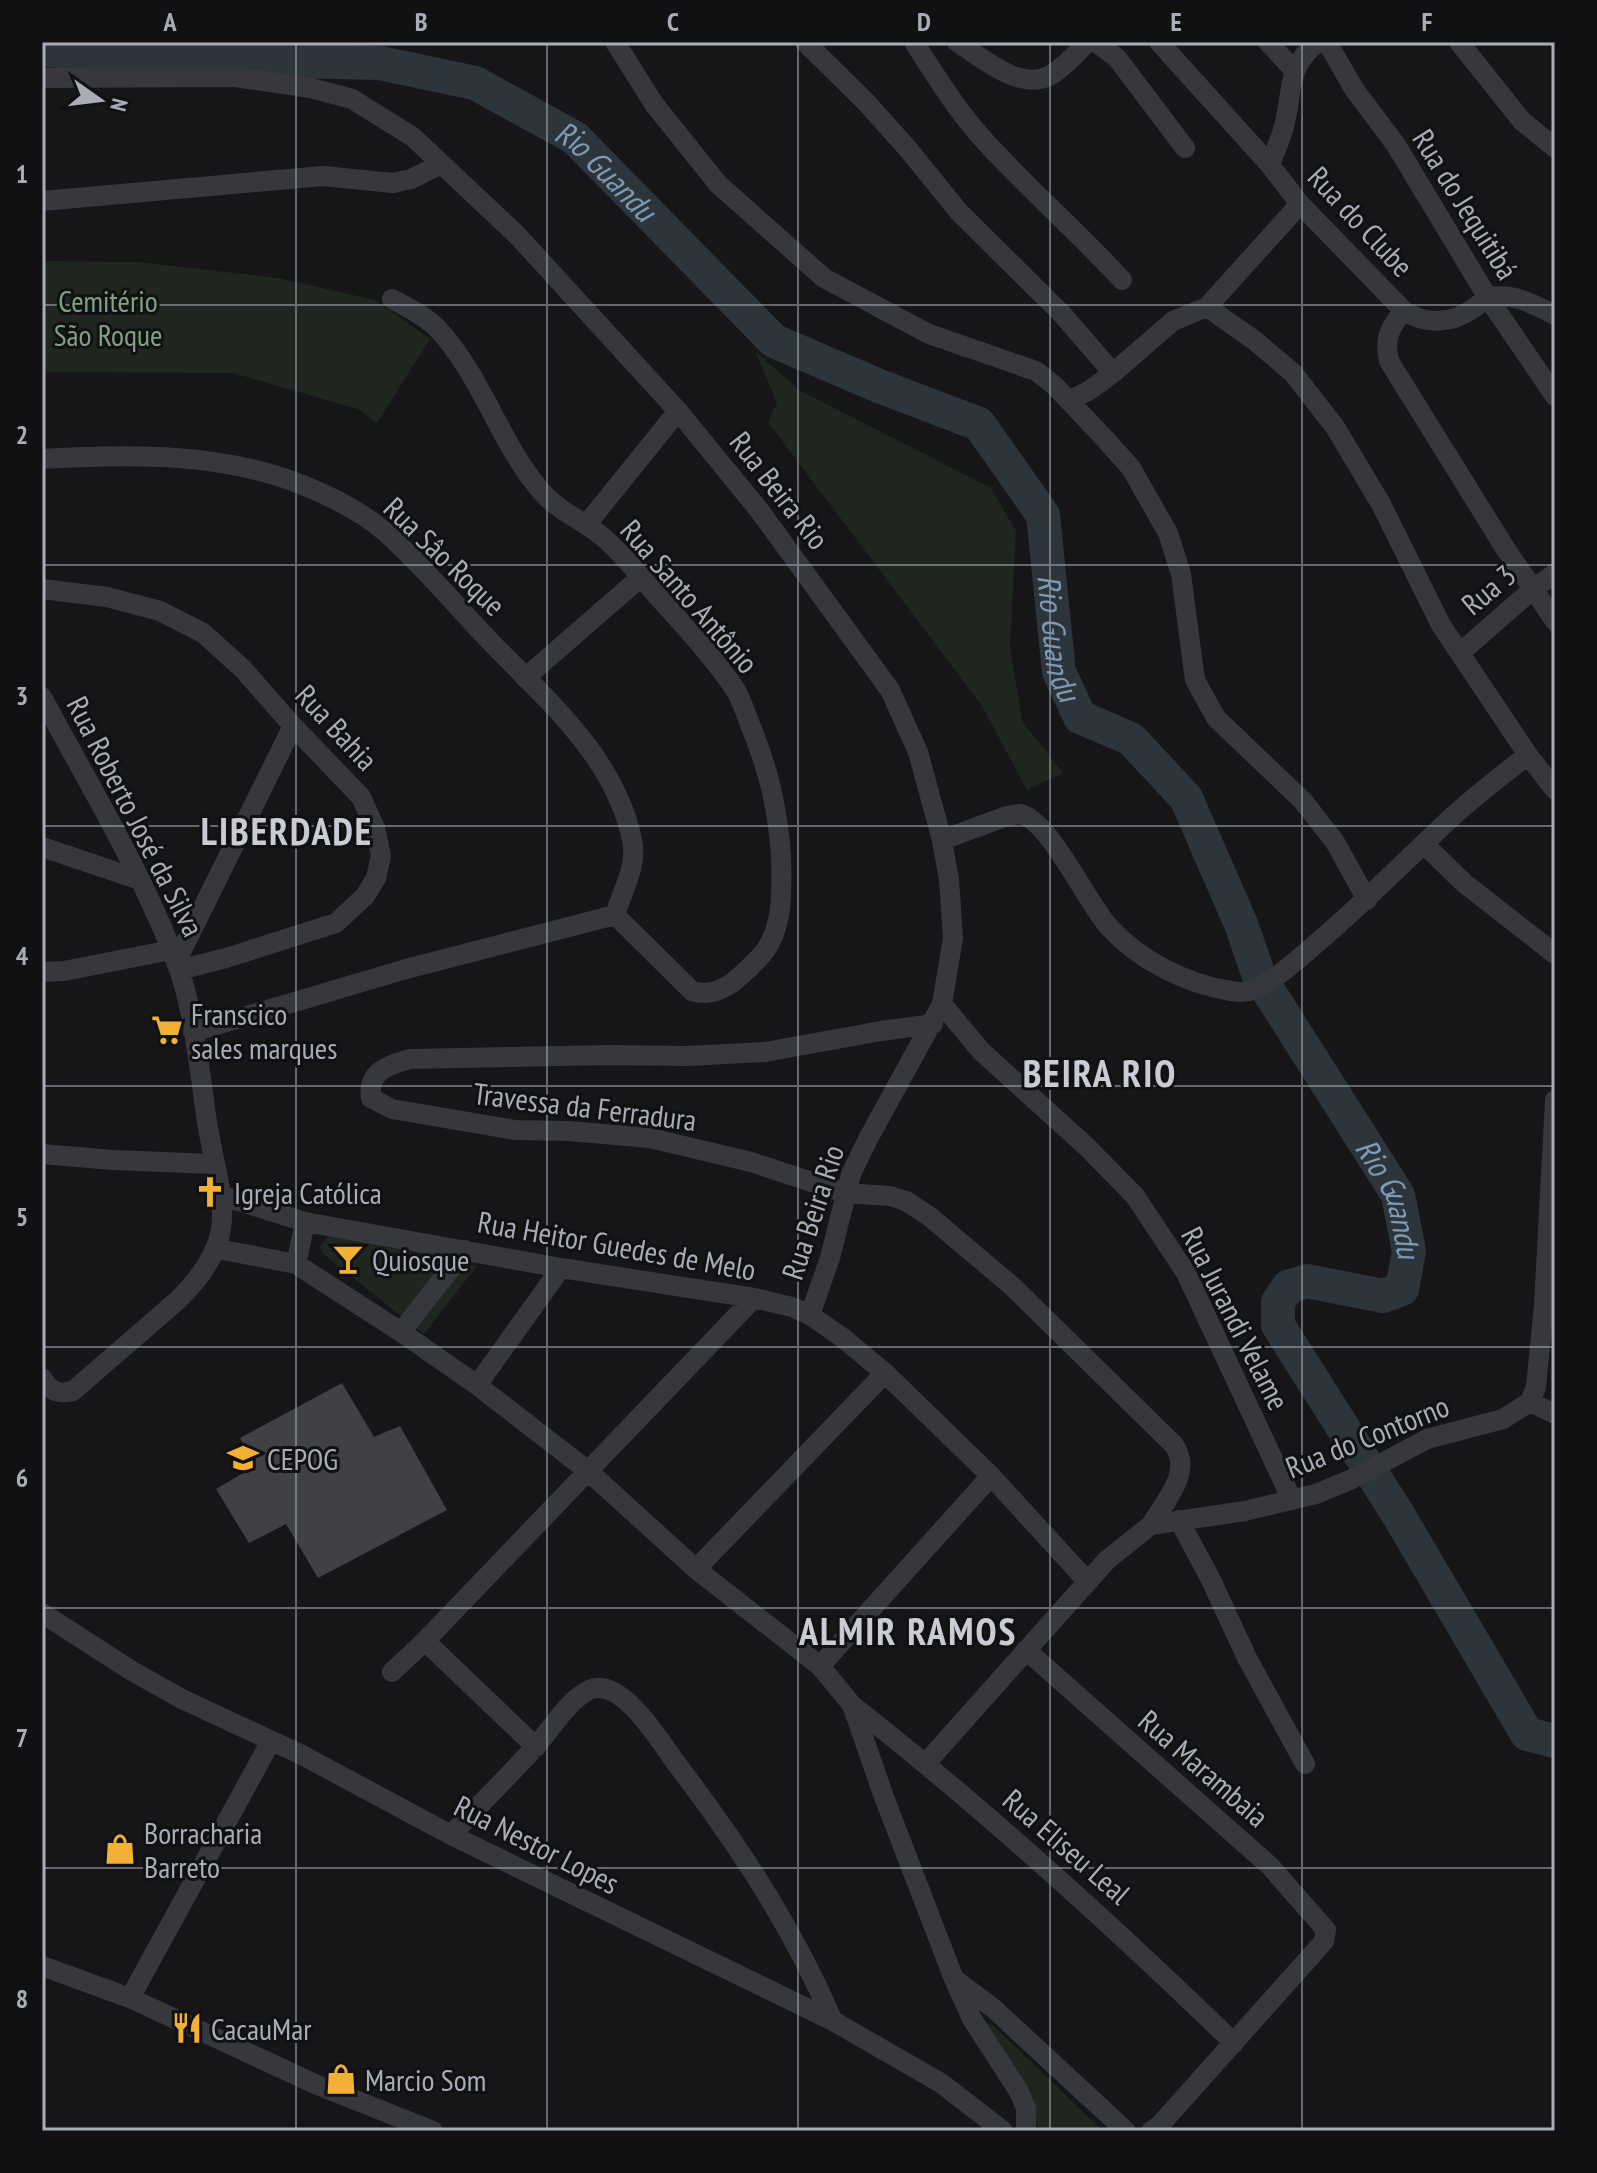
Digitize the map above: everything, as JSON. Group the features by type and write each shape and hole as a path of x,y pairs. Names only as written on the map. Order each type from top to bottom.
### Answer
{"street":[{"path":"615,42 654,104 718,184 824,278 929,334 1036,371 1069,401 1131,468 1168,533 1181,574 1195,680 1206,704 1216,718 1303,801 1335,842 1367,900"},
{"path":"805,42 865,101 959,212 1062,314 1113,373"},
{"path":"914,42 980,136 1018,177 1087,241 1122,280"},
{"path":"957,42 995,66 1035,80 1059,70 1088,42"},
{"path":"1096,42 1117,58 1185,148"},
{"name":"Rua do Clube","path":"1159,42 1270,165 1300,204 1404,311 1390,327 1387,338 1389,361 1532,590 1555,621"},
{"path":"1268,42 1293,69"},
{"path":"1270,165 1284,125 1293,69 1305,52 1318,42"},
{"name":"Rua do Jequitibá","path":"1327,42 1354,89 1396,145 1488,298 1555,396"},
{"path":"1459,42 1522,121 1555,148"},
{"name":"Rua Beira Rio","path":"42,78 235,77 311,88 352,99 413,137 517,235 678,411 759,510 890,690 918,752 942,840 949,880 953,938 942,1004 868,1139 845,1193 830,1258 810,1315"},
{"path":"42,201 323,176 393,183 411,179 441,164"},
{"path":"1069,401 1113,373 1173,321 1207,307 1300,204"},
{"path":"1404,311 1415,318 1442,321 1459,318 1488,298 1505,297 1531,303 1555,315"},
{"name":"Rua Santo Antônio","path":"392,299 436,326 472,376 519,463 559,510 605,539 695,638 737,691 767,764 779,819 783,903 766,950 740,977 706,996 692,991 615,915"},
{"path":"1207,307 1254,340 1293,373 1335,427 1381,504 1441,625 1555,790"},
{"path":"586,525 678,411"},
{"name":"Rua Sâo Roque","path":"42,459 147,456 215,463 273,474 338,501 382,530 565,717 597,762 622,806 633,842 633,865 615,915"},
{"name":"Rua 3","path":"1461,652 1555,573"},
{"path":"525,678 641,577"},
{"name":"Rua Bahia","path":"42,589 107,597 160,611 203,633 243,669 361,797 381,856 376,878 365,896 336,923 226,958 42,972"},
{"name":"Rua Roberto José da Silva","path":"42,697 140,880 175,960 193,1032 214,1164 223,1196"},
{"path":"175,960 293,726"},
{"path":"942,840 1018,813 1029,818 1052,841 1100,917 1135,950 1172,972 1201,983 1233,991 1248,991 1291,966 1367,900 1455,814 1528,755"},
{"path":"1425,845 1464,883 1555,954"},
{"path":"42,847 140,880"},
{"path":"193,1032 406,969 615,915"},
{"name":"Rua Jurandi Velame","path":"942,1004 981,1051 1087,1147 1135,1196 1186,1273 1292,1500"},
{"name":"Travessa da Ferradura","path":"933,1024 765,1052 687,1056 410,1059 385,1067 375,1074 370,1090 371,1098 376,1103 392,1109 515,1130 650,1138 751,1162 845,1193 890,1196 906,1201 929,1216 1012,1286 1180,1453 1180,1473 1173,1491 1151,1525"},
{"path":"1555,1100 1544,1305 1536,1387 1530,1402 1555,1414"},
{"path":"42,1154 214,1164"},
{"path":"42,1378 47,1386 59,1393 73,1391 195,1284 218,1249 223,1196"},
{"name":"Rua Heitor Guedes de Melo","path":"223,1196 305,1222 561,1268 754,1298 792,1307 810,1315 885,1373 991,1476 1088,1582"},
{"path":"296,1264 305,1222"},
{"path":"218,1249 296,1264 401,1332 477,1385 588,1471 696,1569 820,1666 852,1705 954,1979 972,2019 1018,2090 1026,2108 1026,2131"},
{"path":"401,1332 465,1250"},
{"path":"477,1385 561,1268"},
{"path":"392,1672 754,1298"},
{"path":"696,1569 885,1373"},
{"name":"Rua do Contorno","path":"926,1763 1107,1560 1151,1525 1245,1511 1316,1494 1352,1479 1427,1439 1503,1419 1530,1402"},
{"path":"820,1666 991,1476"},
{"path":"1179,1520 1247,1658 1305,1764"},
{"name":"Rua Nestor Lopes","path":"42,1613 182,1699 302,1755 451,1835 833,2021 941,2083 1003,2131"},
{"path":"425,1641 536,1747"},
{"name":"Rua Marambaia","path":"1026,1650 1270,1866 1326,1930 1324,1941 1234,2043"},
{"path":"451,1835 536,1747 576,1700 590,1689 602,1688 615,1693 638,1711 727,1829 773,1902 814,1976 833,2021"},
{"name":"Rua Eliseu Leal","path":"852,1705 926,1763 1122,1935 1234,2043"},
{"path":"130,1998 271,1741"},
{"path":"42,1966 130,1998 315,2084 433,2131"},
{"path":"954,1979 993,2008 1126,2131"},
{"path":"1160,2129 1234,2043"}],"green space":[{"name":"Cemitério São Roque","path":"42,261 138,262 278,278 375,300 430,339 377,423 358,409 233,373 42,372"},
{"path":"755,351 799,390 991,488 1016,531 1010,646 1022,721 1063,773 1027,790 982,706 768,422 777,403"},
{"path":"327,1237 477,1266 424,1334 322,1253 320,1246"},
{"path":"986,2022 995,2027 1103,2131 1039,2131 1033,2110"}],"building":[{"path":"342,1383 374,1437 400,1426 447,1510 318,1578 286,1524 249,1543 216,1489 255,1466 240,1438"}],"waterway":[{"name":"Rio Guandu","path":"42,50 380,63 475,83 575,138 774,341 979,424 1043,515 1059,672 1080,717 1131,739 1186,798 1241,924 1259,976 1398,1195 1409,1251 1402,1289 1383,1296 1307,1281 1288,1287 1278,1302 1278,1325 1399,1516 1527,1734 1555,1741"}],"place":[{"name":"Franscico sales marques","path":"167,1030"},
{"name":"Igreja Católica","path":"210,1192"},
{"name":"Quiosque","path":"348,1259"},
{"name":"CEPOG","path":"243,1458"},
{"name":"Borracharia Barreto","path":"120,1849"},
{"name":"CacauMar","path":"187,2028"},
{"name":"Marcio Som","path":"341,2079"}],"district":[{"name":"LIBERDADE","path":"287,830"},
{"name":"BEIRA RIO","path":"1100,1072"},
{"name":"ALMIR RAMOS","path":"908,1630"}]}
